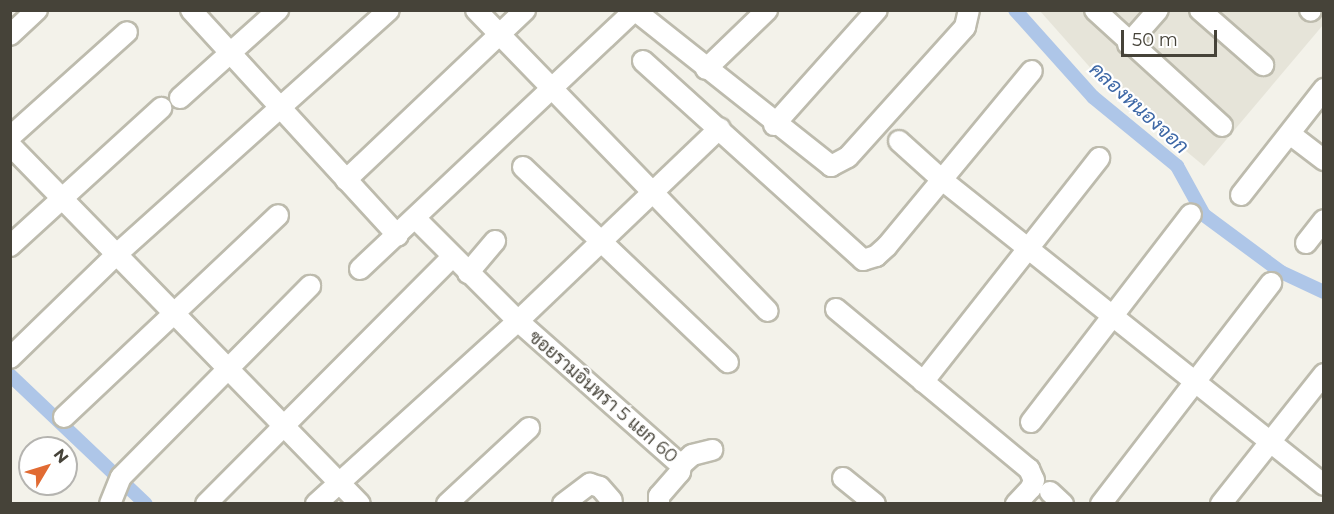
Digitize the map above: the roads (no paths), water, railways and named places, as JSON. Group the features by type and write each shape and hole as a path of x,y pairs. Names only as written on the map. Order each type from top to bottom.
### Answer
{"street":[{"path":"10,35 37,10"},
{"path":"191,10 398,236"},
{"path":"180,98 278,10"},
{"path":"10,358 117,254 389,10"},
{"path":"476,10 768,311"},
{"path":"346,180 525,10"},
{"path":"706,69 767,10"},
{"path":"774,124 877,10"},
{"path":"360,269 398,236 551,89 644,13 706,69 823,163 839,165 965,27 969,10"},
{"path":"1095,10 1128,44 1222,126"},
{"path":"1128,44 1158,10"},
{"path":"1200,10 1263,65"},
{"path":"10,137 127,32"},
{"path":"643,61 720,128 863,260 876,256 887,246 1032,71"},
{"path":"1241,195 1323,89"},
{"path":"10,246 161,108"},
{"path":"316,504 518,321 720,128"},
{"path":"1290,134 1323,160"},
{"path":"899,141 941,179 1195,380 1323,485"},
{"path":"10,145 360,504"},
{"path":"923,382 1099,158"},
{"path":"523,167 728,362"},
{"path":"1031,422 1191,214"},
{"path":"64,417 278,215"},
{"name":"ซอยรามอินทรา 5 แยก 60","path":"416,219 518,321 681,465 681,472 659,496 659,504"},
{"path":"1306,243 1323,220"},
{"path":"468,273 495,241"},
{"path":"206,504 283,424 452,257"},
{"path":"1101,504 1271,283"},
{"path":"115,490 228,369 310,286"},
{"path":"836,309 1029,469 1034,480 1031,488 1016,504"},
{"path":"1221,504 1323,374"},
{"path":"447,504 529,428"},
{"path":"681,465 692,455 712,450"},
{"path":"843,478 875,504"},
{"path":"562,504 590,484 600,488 612,501"}],"waterway":[{"name":"คลองหนองจอก","path":"1015,10 1093,97 1177,166 1204,215 1281,272 1324,292"},
{"path":"10,375 146,504"}]}
